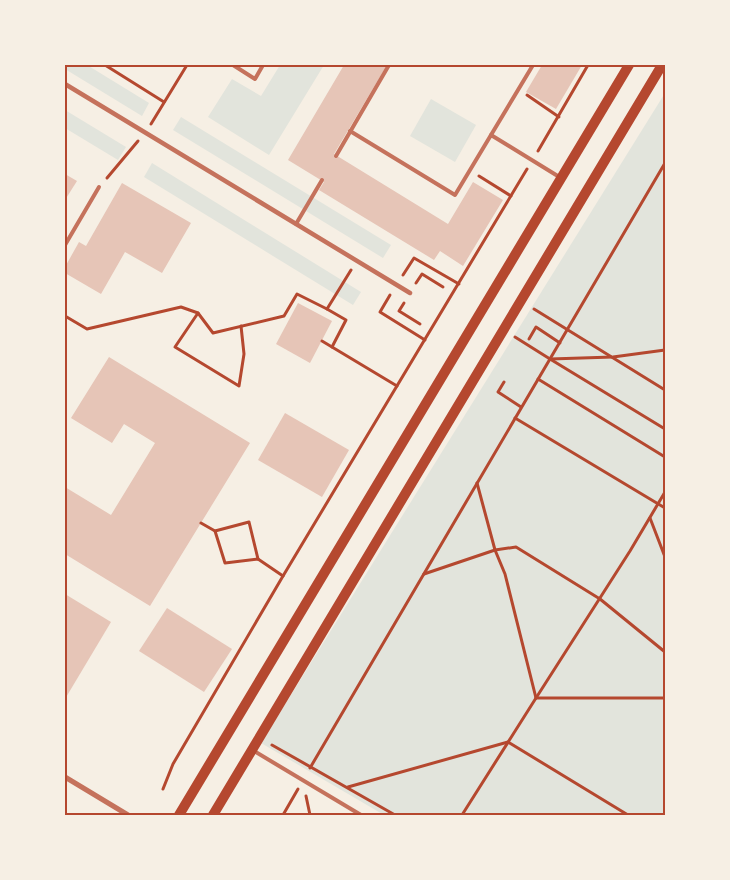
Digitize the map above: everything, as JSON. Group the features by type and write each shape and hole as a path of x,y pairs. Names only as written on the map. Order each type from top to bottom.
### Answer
{"main road":[{"path":"179,815 629,65"},
{"path":"213,815 662,65"}],"street":[{"path":"65,84 410,293"},
{"path":"65,777 128,815"}],"lane":[{"path":"233,65 255,79 263,65"},
{"path":"336,156 389,65"},
{"path":"350,131 455,195 532,65"},
{"path":"491,135 561,178"},
{"path":"296,224 322,180"},
{"path":"65,245 99,188"},
{"path":"252,750 361,815"}],"path":[{"path":"105,65 164,102"},
{"path":"145,133 187,65"},
{"path":"163,789 173,764 283,576 588,65"},
{"path":"518,89 558,117"},
{"path":"99,188 129,151"},
{"path":"311,766 665,163"},
{"path":"470,170 511,196"},
{"path":"425,340 380,312 414,258 459,284"},
{"path":"327,309 356,260"},
{"path":"422,274 443,287"},
{"path":"65,316 87,329 181,307 198,314 213,332 284,316 297,294 346,320 332,347"},
{"path":"532,308 665,390"},
{"path":"399,311 420,324"},
{"path":"198,314 175,347 239,386 244,354 241,326"},
{"path":"529,339 536,327 560,343"},
{"path":"515,336 665,428"},
{"path":"322,341 397,386"},
{"path":"550,359 613,357 665,350"},
{"path":"538,380 665,458"},
{"path":"504,382 498,392 522,407"},
{"path":"515,418 665,508"},
{"path":"477,484 495,550 504,574 536,698"},
{"path":"462,815 665,492"},
{"path":"650,517 665,557"},
{"path":"215,531 249,522 258,559"},
{"path":"202,523 215,531 225,563 258,559 283,576"},
{"path":"424,574 495,550 516,547 600,598 665,652"},
{"path":"536,698 665,698"},
{"path":"347,787 508,742 628,815"},
{"path":"268,743 395,815"},
{"path":"308,806 310,815"}],"shaded area":[{"path":"65,65 87,65 149,103 142,116 65,69"},
{"path":"280,65 324,65 269,155 208,117 232,79 261,96"},
{"path":"665,93 665,815 384,815 261,743"},
{"path":"431,99 476,125 455,162 410,136"},
{"path":"65,110 126,147 118,160 65,128"},
{"path":"181,117 391,245 383,258 173,130"},
{"path":"152,163 361,292 353,305 144,177"}],"building":[{"path":"344,65 387,65 334,154 448,224 473,182 503,200 463,266 440,251 434,260 319,190 324,182 288,160"},
{"path":"542,65 582,65 556,109 526,92"},
{"path":"65,174 77,181 65,200"},
{"path":"122,183 191,223 162,273 125,252 101,294 65,273 65,267 79,242 86,246"},
{"path":"298,303 332,321 310,363 276,344"},
{"path":"109,357 250,443 150,606 65,554 65,487 111,515 155,443 124,424 112,443 71,418"},
{"path":"285,413 349,450 322,497 258,460"},
{"path":"65,594 111,622 65,699"},
{"path":"167,608 232,649 204,692 139,651"}]}
